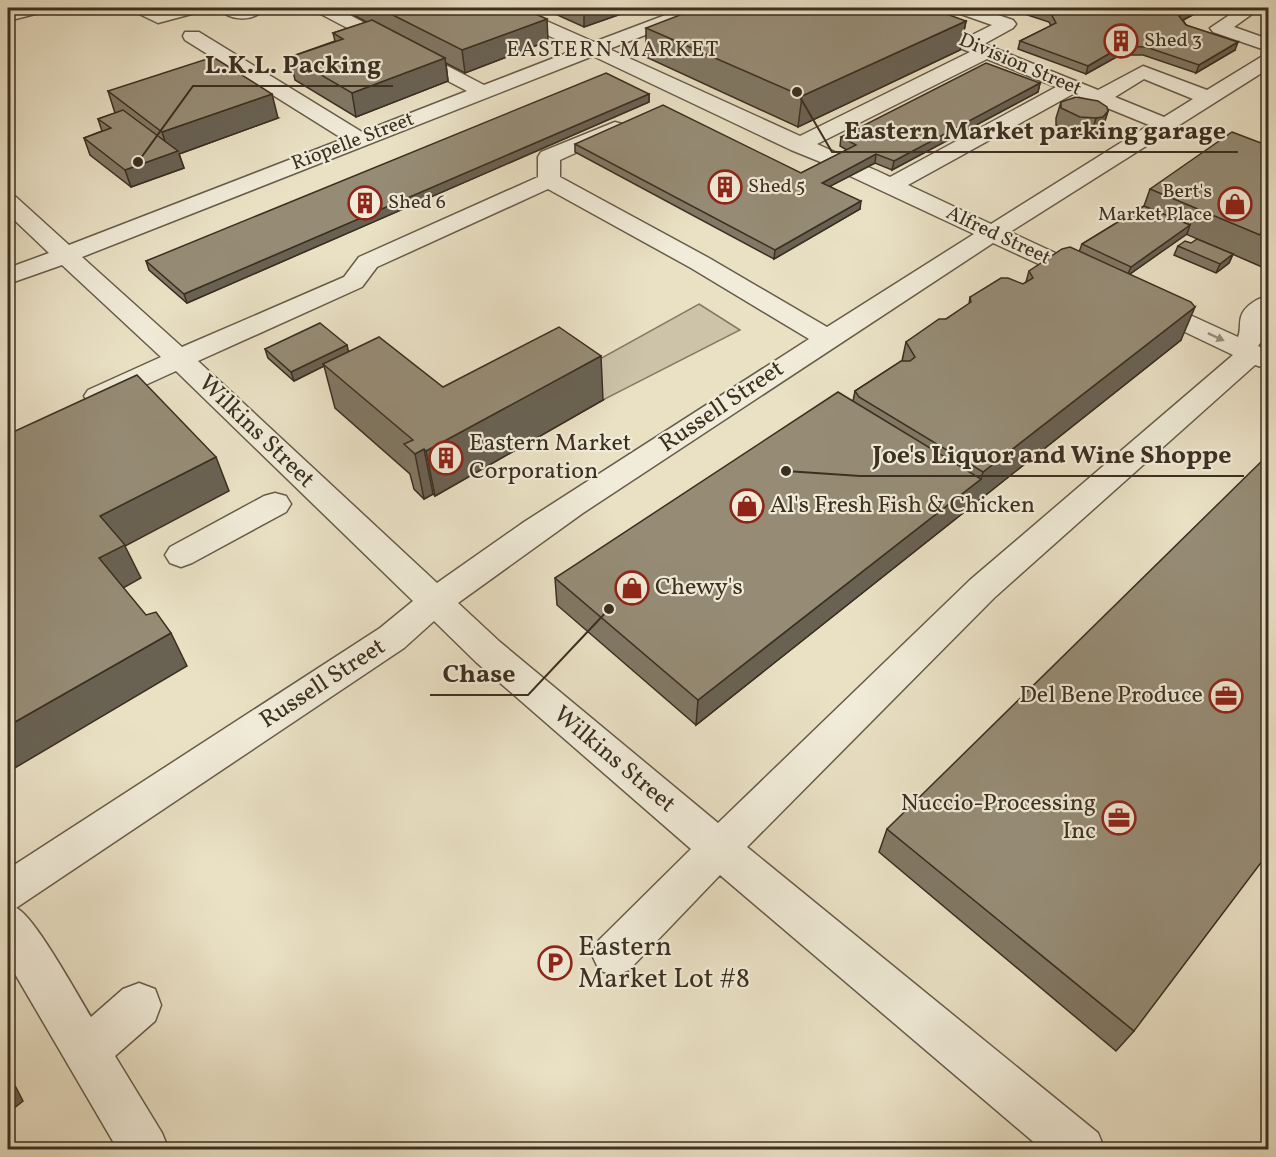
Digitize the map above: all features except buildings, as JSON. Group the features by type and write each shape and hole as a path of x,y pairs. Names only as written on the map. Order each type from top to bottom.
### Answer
{"street":[{"path":"8,16 37,8"},
{"path":"141,8 158,18 193,8"},
{"path":"228,8 237,14 256,8"},
{"path":"323,8 483,92"},
{"name":"Alfred Street","path":"504,8 1254,354"},
{"name":"Division Street","path":"875,8 979,47 1164,124"},
{"path":"899,17 917,8"},
{"path":"799,145 979,47 1007,24 961,8"},
{"name":"Riopelle Street","path":"8,277 592,49 698,10"},
{"path":"1256,10 1219,27 1269,45"},
{"path":"192,36 360,140"},
{"path":"1099,98 1143,72 1210,98"},
{"name":"Russell Street","path":"8,892 392,638 435,600 827,338 1164,124 1256,75"},
{"path":"890,186 1071,87"},
{"path":"663,107 691,94"},
{"path":"549,180 549,158 632,121"},
{"path":"549,180 700,263 827,338"},
{"path":"74,406 146,376 179,359 353,282 368,262 549,180"},
{"name":"Wilkins Street","path":"8,202 179,359 488,652 718,848 1081,1149"},
{"path":"614,955 677,893 718,848 762,808 982,589 1254,354 1254,315 1269,304"},
{"path":"181,555 275,504"},
{"path":"8,925 145,1149"},
{"path":"86,1051 139,1005"}],"shaded area":[{"path":"699,304 740,330 603,400 569,376"}],"place":[{"name":"Shed 3","path":"1121,41"},
{"name":"Eastern Market parking garage","path":"797,92"},
{"name":"L.K.L. Packing","path":"138,162"},
{"name":"Shed 5","path":"725,187"},
{"name":"Shed 6","path":"365,203"},
{"name":"Bert's Market Place","path":"1235,204"},
{"name":"Eastern Market Corporation","path":"446,458"},
{"name":"Joe's Liquor and Wine Shoppe","path":"786,471"},
{"name":"Al's Fresh Fish & Chicken","path":"747,506"},
{"name":"Chewy's","path":"632,588"},
{"name":"Chase","path":"609,609"},
{"name":"Del Bene Produce","path":"1226,696"},
{"name":"Nuccio-Processing Inc","path":"1119,818"},
{"name":"Eastern Market Lot #8","path":"555,963"}],"district":[{"name":"EASTERN MARKET","path":"613,50"}]}
